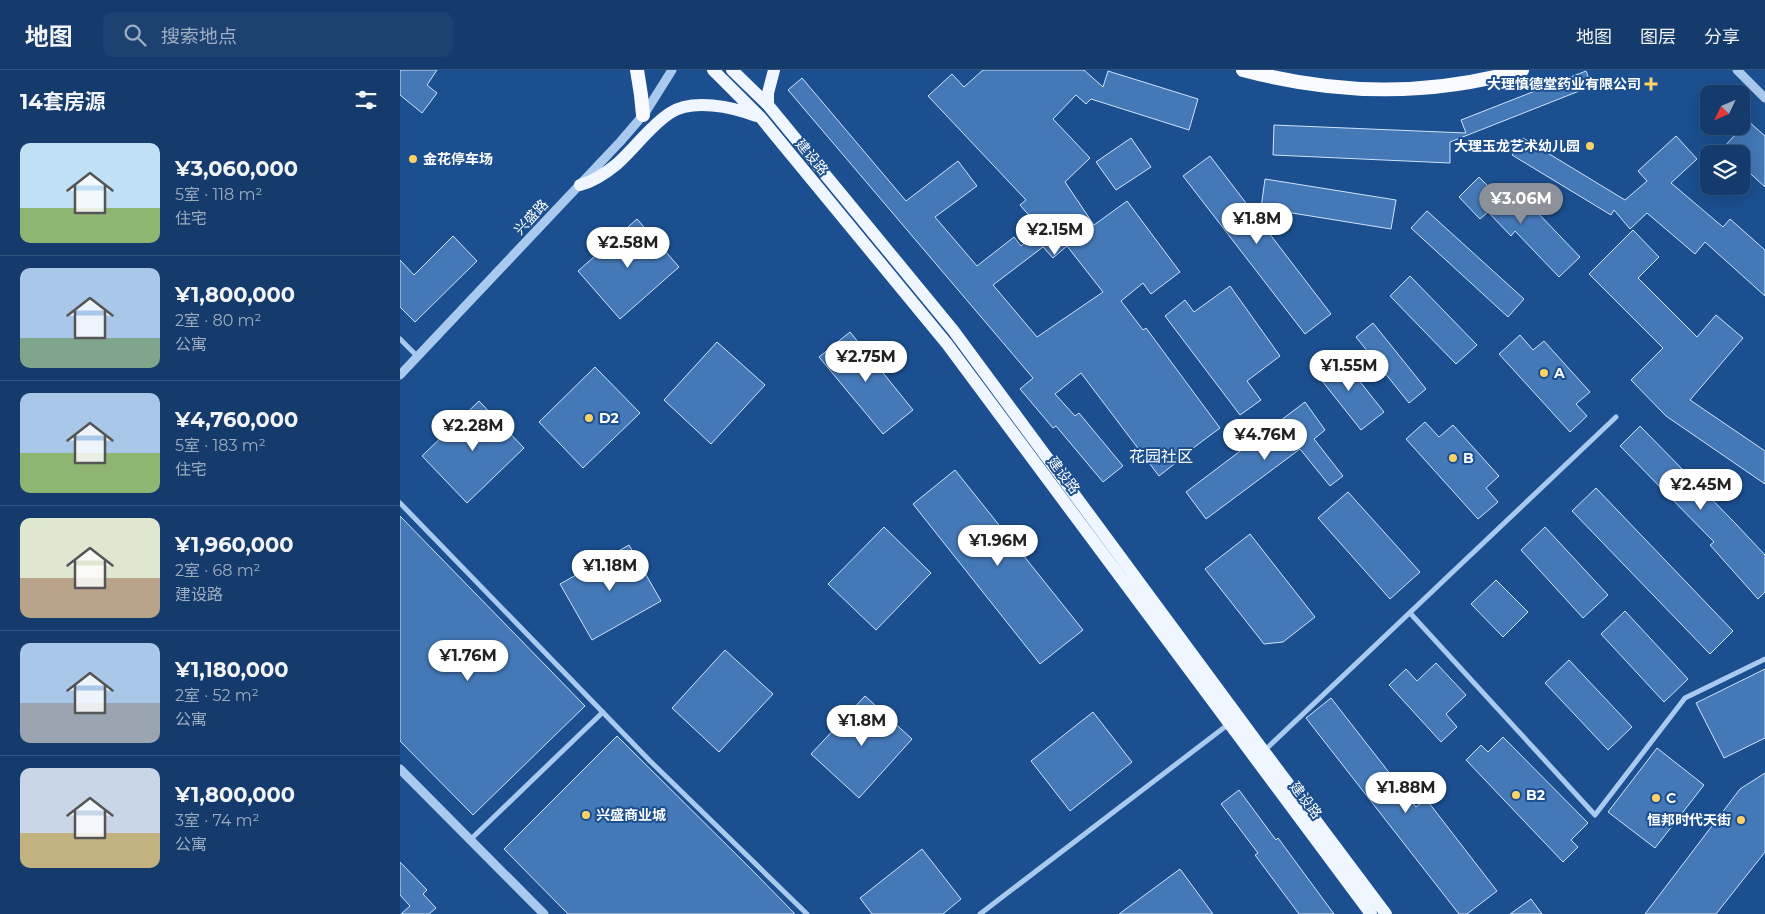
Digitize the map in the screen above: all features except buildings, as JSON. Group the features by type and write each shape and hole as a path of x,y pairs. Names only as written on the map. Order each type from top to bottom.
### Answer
{"highway":[{"path":"637,70 642,95 643,115"},
{"path":"1243,70 1283,80 1325,87 1373,90 1463,84 1522,70"}],"main road":[{"name":"建设路","path":"713,70 761,118 947,344 1371,914"},
{"name":"建设路","path":"732,70 768,105 953,330 1264,752 1386,914"},
{"path":"768,105 768,93 774,70"},
{"path":"580,185 595,180 609,170 661,120 677,109 694,106 714,106 737,110 761,118"}],"street":[{"name":"兴盛路","path":"400,375 620,142 643,115 672,70"},
{"path":"1738,70 1765,98"},
{"path":"400,339 418,357"},
{"path":"1264,752 1616,416"},
{"path":"400,503 650,761 807,914"},
{"path":"1410,613 1596,815 1685,698 1765,659"},
{"path":"470,840 603,712"},
{"path":"980,914 1230,724"},
{"path":"400,769 544,914"}],"place":[{"name":"大理慎德堂药业有限公司","path":"1651,84"},
{"name":"大理玉龙艺术幼儿园","path":"1590,146"},
{"name":"金花停车场","path":"413,159"},
{"name":"A","path":"1544,373"},
{"name":"D2","path":"589,418"},
{"name":"B","path":"1453,458"},
{"name":"B2","path":"1516,795"},
{"name":"C","path":"1656,798"},
{"name":"兴盛商业城","path":"586,815"},
{"name":"恒邦时代天街","path":"1741,820"}],"district":[{"name":"花园社区","path":"1161,456"}]}
